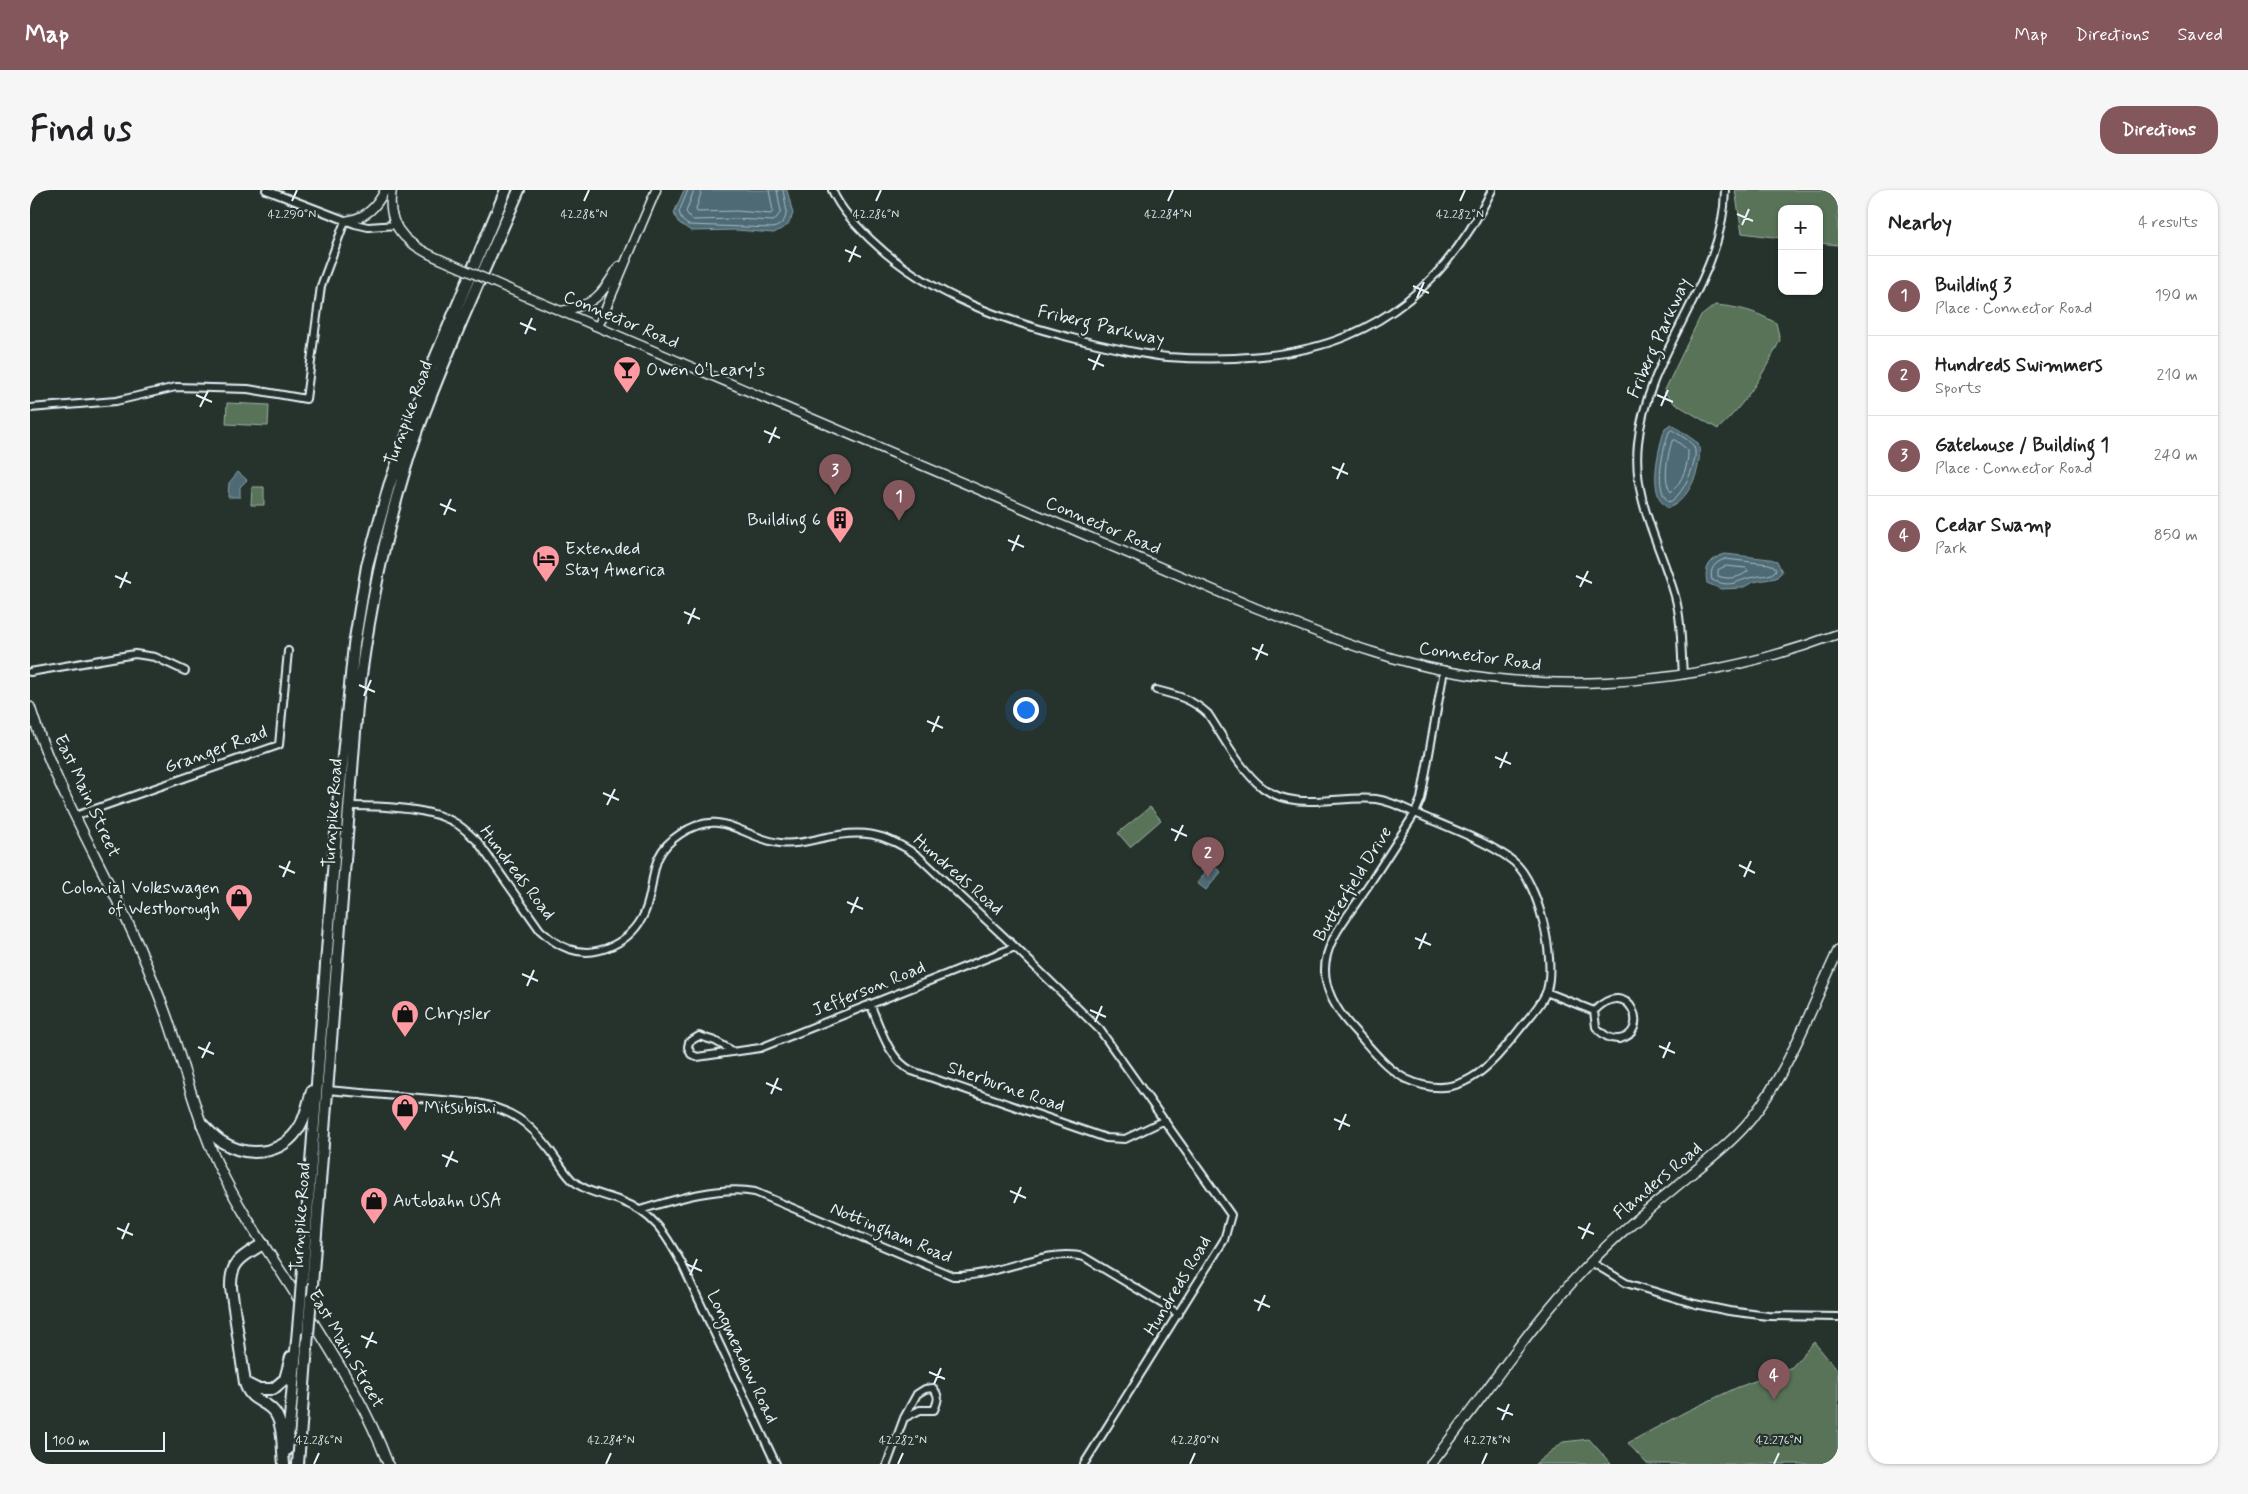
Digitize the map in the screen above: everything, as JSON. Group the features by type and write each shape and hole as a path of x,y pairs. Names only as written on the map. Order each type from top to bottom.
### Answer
{"highway":[{"name":"Turnpike Road","path":"298,1464 362,661 377,576 416,436 519,190"},
{"path":"504,224 518,207 526,190"},
{"name":"Turnpike Road","path":"285,1464 302,1282 338,815 352,664 368,566 389,486 431,368 504,193"},
{"path":"202,1124 220,1141 239,1150 255,1154 271,1150 287,1141 303,1121 318,1074"},
{"path":"263,1244 239,1260 230,1275 245,1383 248,1393 268,1407 278,1420 285,1464"},
{"path":"245,1383 257,1389 265,1390 273,1389 280,1384 285,1379 297,1334"}],"main road":[{"name":"East Main Street","path":"30,707 53,768 75,816 117,897 153,979 202,1124 219,1166 263,1244 346,1376 371,1424 388,1464"},
{"name":"Flanders Road","path":"1431,1464 1542,1318 1591,1262 1628,1226 1712,1157 1750,1120 1771,1090 1789,1059 1838,951"}],"street":[{"path":"266,190 345,221 368,227 397,225 391,210 392,190"},
{"path":"345,221 359,218 371,212 385,190"},
{"path":"598,327 656,190"},
{"name":"Friberg Parkway","path":"832,190 848,214 877,246 928,285 969,304 1033,327 1115,349 1194,358 1261,355 1316,346 1345,337 1384,318 1421,290 1452,257 1481,214 1492,190"},
{"name":"Friberg Parkway","path":"1684,675 1676,598 1665,564 1650,529 1640,491 1638,442 1648,396 1714,254 1725,208 1725,190"},
{"path":"30,408 116,401 176,386 248,389 306,398 321,286 345,221"},
{"name":"Connector Road","path":"397,225 412,245 447,262 1314,631 1373,653 1444,670 1497,678 1550,682 1602,682 1684,675 1760,660 1838,634"},
{"path":"561,311 589,303 602,294 630,250"},
{"name":"Granger Road","path":"75,816 279,745 288,651"},
{"path":"30,672 135,654 155,657 185,671"},
{"name":"Butterfield Drive","path":"1415,813 1501,853 1515,862 1532,888 1550,957 1550,975 1546,992 1536,1009 1490,1066 1475,1077 1457,1085 1439,1087 1406,1079 1392,1070 1343,1016 1327,987 1324,968 1327,953 1340,928 1415,813 1421,799 1444,670"},
{"path":"1156,690 1188,699 1208,714 1254,780 1271,793 1298,800 1352,798 1376,800 1396,804 1415,813"},
{"name":"Hundreds Road","path":"350,806 389,808 433,814 450,820 465,829 478,842 540,930 554,942 570,949 588,951 606,949 622,941 635,929 644,913 656,861 666,846 679,834 695,826 712,822 730,824 763,839 781,843 799,843 852,832 869,833 887,838 918,856 1100,1030 1231,1215 1224,1240 1084,1464"},
{"name":"Jefferson Road","path":"732,1051 715,1041 699,1036 689,1042 688,1047 690,1054 697,1057 760,1048 1015,947"},
{"path":"1546,992 1594,1011"},
{"path":"1620,999 1632,1008 1636,1017 1635,1025 1625,1037 1617,1040 1608,1038 1596,1027 1594,1011 1606,1000 1620,999"},
{"name":"Sherburne Road","path":"870,1004 894,1057 912,1071 1106,1138 1125,1139 1165,1120"},
{"name":"Longmeadow Road","path":"327,1090 494,1106 511,1113 539,1136 571,1179 585,1190 620,1200 651,1217 663,1231 681,1262 776,1464"},
{"name":"Nottingham Road","path":"640,1210 687,1196 750,1191 953,1276 970,1276 1059,1255 1084,1257 1179,1314"},
{"path":"1591,1262 1626,1283 1695,1304 1768,1316 1838,1317"},
{"path":"887,1464 904,1418 918,1394 925,1389 933,1388 938,1394 938,1402 934,1410 920,1410 904,1418"}],"green space":[{"path":"1735,190 1838,190 1838,245 1823,243 1823,205 1778,205 1778,238 1742,233"},
{"path":"1715,305 1747,310 1776,323 1780,340 1754,388 1728,420 1718,429 1674,403 1664,392 1700,317"},
{"path":"227,403 269,405 268,426 226,424"},
{"path":"252,487 264,487 264,505 251,505"},
{"path":"1150,807 1161,820 1130,847 1118,833"},
{"path":"1814,1342 1838,1371 1838,1464 1647,1464 1628,1443 1685,1412 1736,1388 1792,1367"},
{"path":"1589,1439 1611,1464 1535,1464 1563,1442"}],"water":[{"path":"684,190 787,190 793,214 788,225 774,233 736,230 691,231 678,222 674,213"},
{"path":"1671,424 1698,443 1699,461 1694,481 1689,490 1676,504 1668,508 1661,502 1657,493 1656,470 1665,428"},
{"path":"238,472 247,480 240,487 240,497 228,497 229,483"},
{"path":"1725,554 1777,561 1782,572 1776,578 1753,582 1742,588 1721,589 1707,583 1706,573 1711,561"},
{"path":"1207,861 1221,872 1206,890 1197,883 1205,873 1200,869"}],"place":[{"name":"Owen O'Leary's","path":"627,394"},
{"name":"Gatehouse / Building 1","path":"835,495"},
{"name":"Building 3","path":"899,521"},
{"name":"Building 6","path":"840,544"},
{"name":"Extended Stay America","path":"546,583"},
{"name":"Hundreds Swimmers","path":"1208,878"},
{"name":"Colonial Volkswagen of Westborough","path":"239,922"},
{"name":"Chrysler","path":"405,1038"},
{"name":"Mitsubishi","path":"405,1132"},
{"name":"Autobahn USA","path":"374,1225"},
{"name":"Cedar Swamp","path":"1774,1400"}]}
